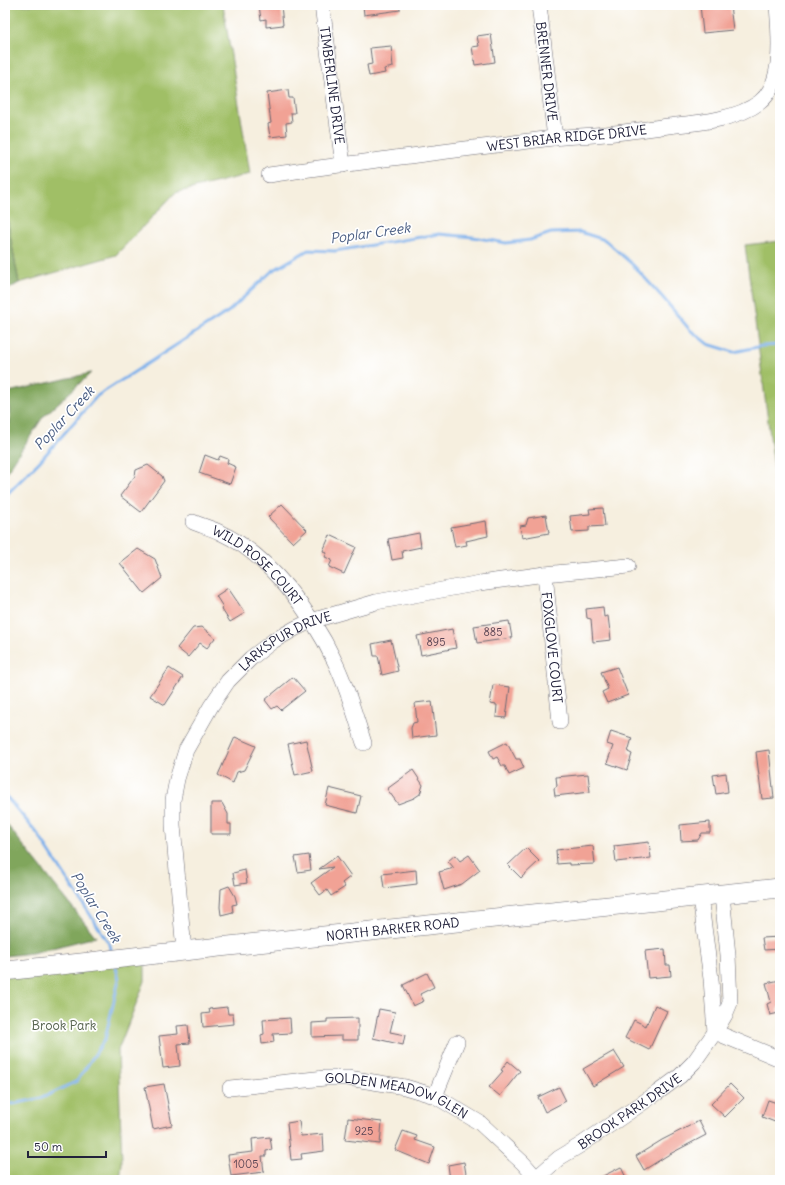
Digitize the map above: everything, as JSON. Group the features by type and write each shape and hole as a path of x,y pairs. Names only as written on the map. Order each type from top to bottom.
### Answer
{"main road":[{"name":"NORTH BARKER ROAD","path":"5,971 780,888"}],"street":[{"name":"TIMBERLINE DRIVE","path":"322,5 343,165"},
{"name":"BRENNER DRIVE","path":"539,5 555,138"},
{"name":"WEST BRIAR RIDGE DRIVE","path":"269,176 555,138 605,134 703,122 728,117 742,112 760,102 772,89 780,51 777,5"},
{"name":"WILD ROSE COURT","path":"192,522 222,533 242,545 268,566 290,592 324,640 335,661 354,709 364,743"},
{"name":"LARKSPUR DRIVE","path":"184,951 173,825 173,800 177,779 186,750 211,706 228,682 251,658 273,641 311,621 376,602 480,583 545,574 628,566"},
{"name":"FOXGLOVE COURT","path":"545,574 560,722"},
{"name":"BROOK PARK DRIVE","path":"536,1179 559,1158 579,1146 680,1076 694,1062 715,1032 730,1003 728,955 722,895"},
{"path":"700,897 712,979 715,1032 780,1059"},
{"path":"435,1096 457,1042"},
{"name":"GOLDEN MEADOW GLEN","path":"230,1088 325,1078 348,1078 404,1087 435,1096 480,1123 524,1163 536,1179"}],"green space":[{"path":"5,5 223,5 250,174 175,193 116,255 19,283 5,207"},
{"path":"5,207 19,283 5,291"},
{"path":"780,241 780,513 745,245"},
{"path":"91,373 43,417 5,475 5,430 10,423 8,392"},
{"path":"5,822 96,937 32,953 5,956"},
{"name":"Brook Park","path":"145,956 145,981 118,1050 122,1163 120,1180 5,1180 5,971"}],"building":[{"path":"259,5 281,5 283,25 266,27 266,19 261,20"},
{"path":"363,5 400,5 400,10 364,15"},
{"path":"700,5 730,5 733,30 703,33"},
{"path":"491,34 495,62 475,65 472,47 479,46 477,36"},
{"path":"391,46 393,67 384,69 385,73 369,76 367,65 372,64 370,48"},
{"path":"288,90 289,98 293,98 295,113 291,113 292,122 286,123 287,135 270,137 268,124 271,123 267,93"},
{"path":"205,455 218,460 220,456 228,459 227,463 236,467 230,484 199,473"},
{"path":"148,465 162,476 164,481 141,512 120,496 135,476 136,470"},
{"path":"282,504 307,530 293,543 268,517"},
{"path":"603,508 605,526 589,527 589,531 572,532 570,516 590,514 589,509"},
{"path":"546,515 549,533 522,538 520,526 526,525 528,518"},
{"path":"486,521 488,536 466,541 467,545 455,547 451,527"},
{"path":"419,533 421,547 402,551 403,558 392,560 388,539"},
{"path":"330,535 356,547 344,574 329,567 332,560 325,557 327,553 323,551"},
{"path":"138,549 155,559 162,578 144,593 120,563"},
{"path":"228,588 245,613 230,622 221,608 223,607 216,596"},
{"path":"603,607 604,617 608,616 611,640 593,642 591,619 587,618 586,609"},
{"path":"509,621 512,638 477,643 474,626"},
{"path":"202,627 215,638 207,648 200,643 188,657 177,648 193,628"},
{"path":"452,629 456,648 421,655 417,636"},
{"path":"391,640 398,671 382,675 378,656 374,656 372,644"},
{"path":"617,667 628,695 607,703 602,692 608,689 601,672"},
{"path":"169,668 183,677 165,705 150,696"},
{"path":"293,677 305,691 281,710 277,706 272,709 265,700"},
{"path":"493,685 510,687 506,718 496,717 497,705 490,704"},
{"path":"432,701 436,735 412,738 411,728 413,723 417,722 415,703"},
{"path":"611,731 632,738 628,752 632,754 627,770 607,763 613,746 607,744"},
{"path":"235,737 256,746 244,770 237,772 233,783 218,775"},
{"path":"306,740 313,771 295,775 288,744"},
{"path":"507,742 516,759 520,759 524,768 509,775 505,766 502,766 497,757 493,759 489,751"},
{"path":"769,750 774,798 762,799 756,752"},
{"path":"413,770 423,785 420,794 398,804 387,789"},
{"path":"726,773 728,792 716,794 713,775"},
{"path":"588,774 590,792 555,796 554,788 557,786 556,777"},
{"path":"329,788 361,796 357,813 325,805"},
{"path":"211,803 222,803 228,814 228,824 231,824 231,834 211,834"},
{"path":"710,822 710,833 702,833 698,840 681,841 680,825"},
{"path":"649,842 651,858 616,862 614,846"},
{"path":"593,846 595,864 557,864 556,850"},
{"path":"526,848 539,861 521,878 508,865"},
{"path":"309,855 311,870 298,872 295,857"},
{"path":"455,855 460,861 469,855 480,870 462,884 444,890 439,872 454,868 448,861"},
{"path":"337,856 351,876 342,883 345,887 331,896 327,890 320,895 311,883 333,867 319,869"},
{"path":"245,870 247,883 235,885 233,873"},
{"path":"416,870 417,884 384,888 382,874"},
{"path":"229,886 235,896 237,904 232,905 233,912 221,915 221,889"},
{"path":"780,937 780,949 764,950 762,938"},
{"path":"665,949 666,965 670,965 671,976 648,978 645,951"},
{"path":"427,973 434,987 420,994 424,1001 413,1006 403,985"},
{"path":"780,980 779,1013 770,1015 767,1004 771,1002 766,983"},
{"path":"655,1005 667,1011 649,1050 625,1038 634,1020 646,1026"},
{"path":"227,1007 228,1014 233,1014 234,1024 203,1027 202,1014 210,1013 209,1009"},
{"path":"379,1009 395,1012 390,1032 405,1035 403,1045 373,1038"},
{"path":"290,1018 291,1033 273,1034 274,1042 262,1044 261,1035 264,1034 263,1020"},
{"path":"358,1018 358,1040 342,1040 342,1036 312,1037 312,1023 327,1022 327,1019"},
{"path":"188,1025 190,1043 178,1044 180,1066 163,1068 159,1036 178,1034 177,1026"},
{"path":"614,1051 624,1067 593,1086 583,1069"},
{"path":"508,1061 520,1071 500,1096 489,1087 503,1071 501,1070"},
{"path":"164,1084 172,1125 153,1129 145,1087"},
{"path":"730,1084 744,1098 725,1117 711,1104"},
{"path":"559,1087 566,1101 545,1112 538,1097"},
{"path":"768,1100 780,1104 780,1124 762,1117"},
{"path":"348,1118 382,1122 380,1144 345,1140"},
{"path":"299,1121 301,1136 323,1134 324,1151 301,1154 302,1159 291,1160 287,1123"},
{"path":"699,1121 706,1135 668,1155 644,1170 636,1156 662,1140"},
{"path":"403,1131 417,1136 415,1140 435,1147 429,1164 395,1150"},
{"path":"270,1137 272,1150 266,1151 266,1156 262,1156 264,1172 231,1176 228,1155 253,1152 252,1139"},
{"path":"464,1162 467,1180 450,1180 448,1165"},
{"path":"621,1167 627,1180 595,1180"}],"waterway":[{"name":"Poplar Creek","path":"5,496 39,462 97,396 229,311 272,271 308,250 335,251 439,234 473,237 506,243 530,240 551,233 580,232 605,240 633,265 690,330 708,344 734,352 762,346 780,345"},
{"name":"Poplar Creek","path":"5,795 37,833 110,945 112,953"},
{"name":"Poplar Creek","path":"5,1103 13,1104 42,1098 77,1081 105,1039 119,979 115,964"}]}
